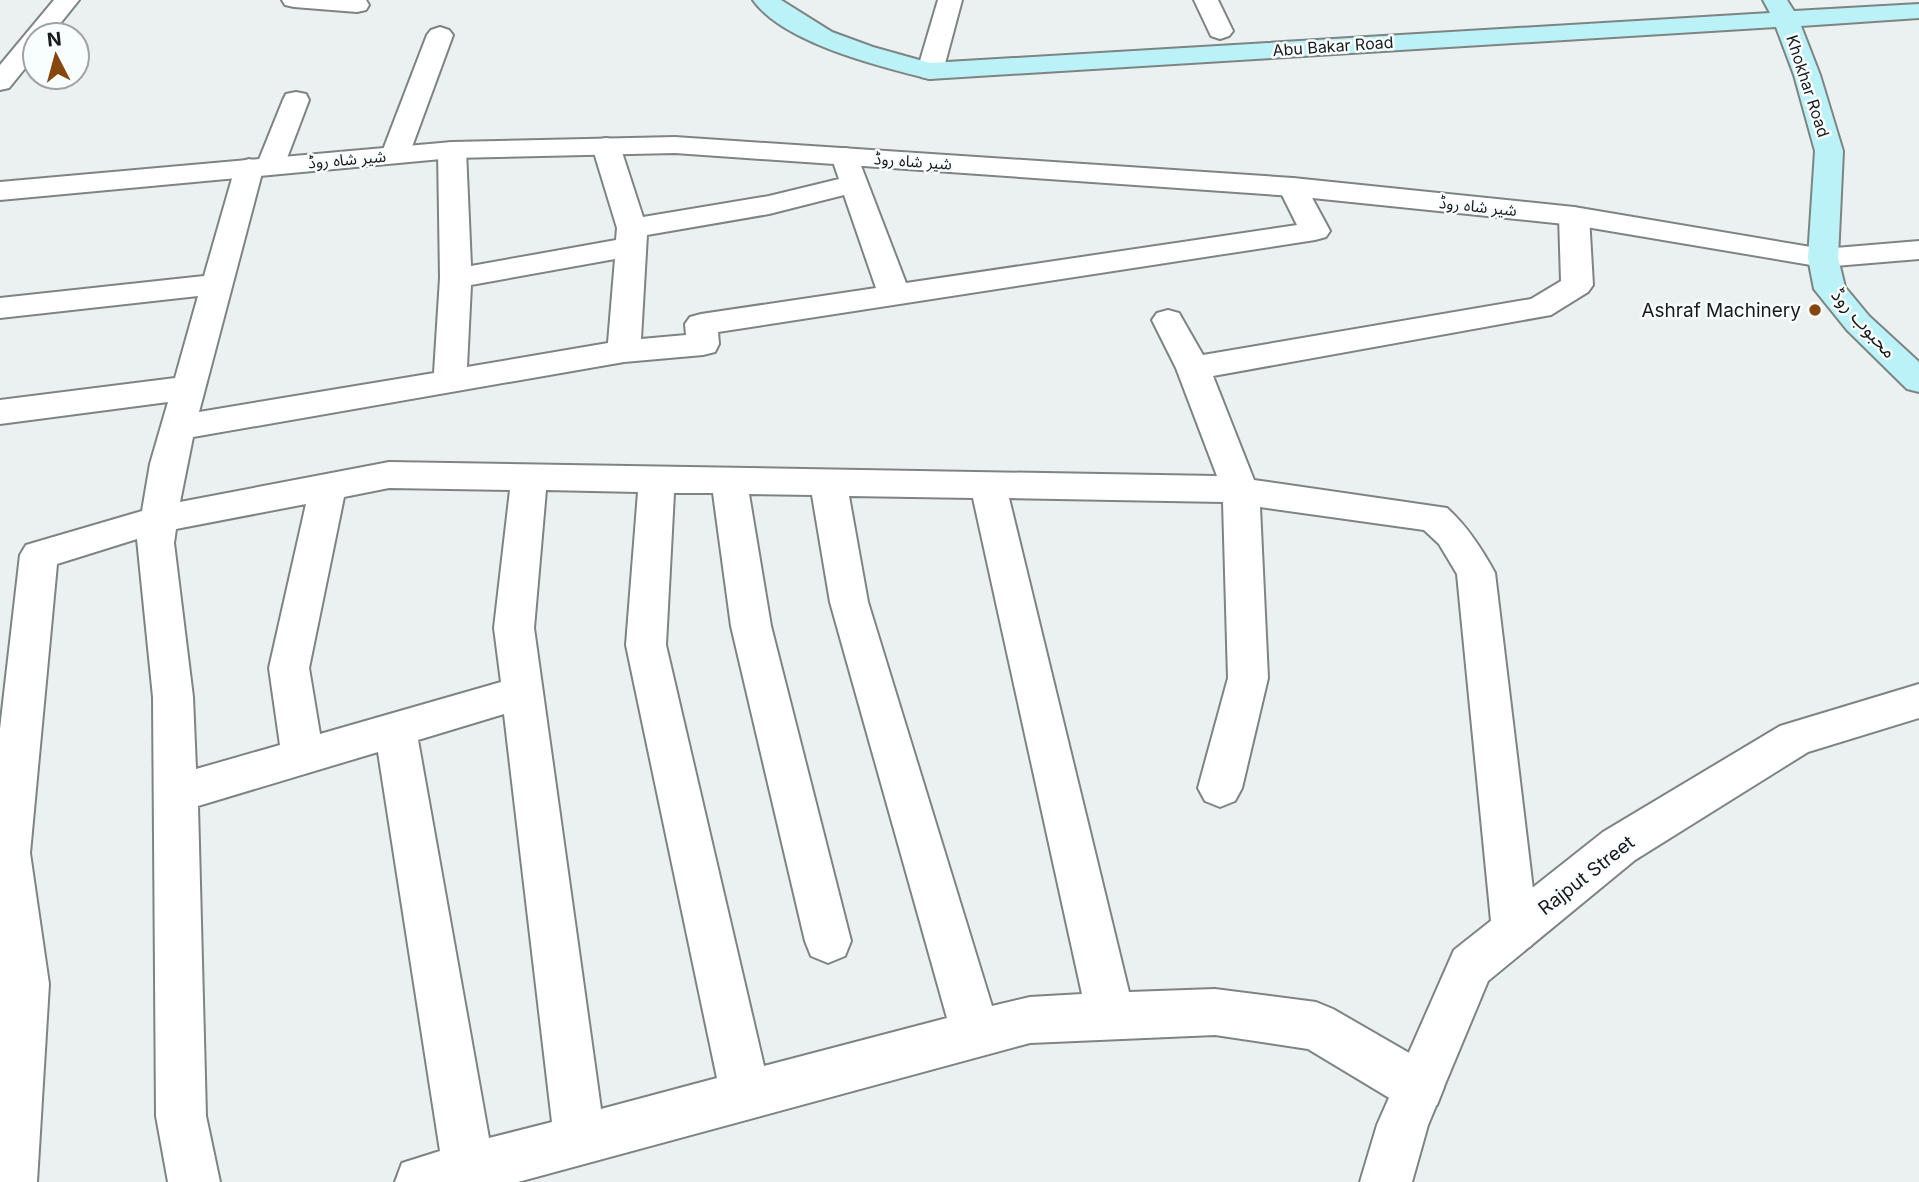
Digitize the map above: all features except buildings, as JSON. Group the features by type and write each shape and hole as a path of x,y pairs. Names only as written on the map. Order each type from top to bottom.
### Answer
{"main road":[{"name":"Abu Bakar Road","path":"765,0 790,20 851,51 933,60 1778,4"},
{"name":"Abu Bakar Road","path":"862,27 933,60 1220,31 1778,4 1919,11"},
{"name":"Khokhar Road","path":"1778,4 1807,75 1829,151 1823,258"},
{"name":"محبوب روڈ","path":"1823,258 1830,289 1858,323 1919,381"}],"street":[{"path":"50,21 67,0"},
{"path":"293,0 357,5"},
{"path":"933,60 950,0"},
{"path":"1206,0 1220,31"},
{"path":"395,155 440,35"},
{"path":"0,82 21,56"},
{"path":"194,1182 181,1116 173,697 155,543 168,464 216,284 259,167 296,100"},
{"name":"شیر شاہ روڈ","path":"0,191 452,150 675,145 850,170 1293,187 1574,216 1823,258 1919,250"},
{"path":"606,146 631,238 624,351"},
{"path":"450,381 456,278 452,150"},
{"path":"456,278 769,205 850,170 894,295"},
{"path":"177,428 624,351 703,344 701,324 1315,231 1293,187"},
{"path":"1193,368 1540,308 1577,285 1574,216"},
{"path":"0,308 216,284"},
{"path":"1168,320 1193,368 1241,492 1248,678 1220,788"},
{"path":"0,412 187,387"},
{"path":"11,1182 25,984 8,853 38,555 159,519 388,475 1241,492 1434,518 1452,534 1476,573 1515,931"},
{"path":"529,477 514,628 580,1140"},
{"path":"657,480 646,645 746,1096"},
{"path":"729,480 751,626 828,941"},
{"path":"828,482 849,602 976,1033"},
{"path":"988,485 1111,1016"},
{"path":"303,757 289,668 328,486"},
{"path":"176,794 523,692"},
{"name":"Rajput Street","path":"1386,1182 1403,1125 1471,966 1619,846 1795,738 1919,701"},
{"path":"395,729 469,1170"},
{"path":"421,1182 1030,1020 1215,1012 1315,1026 1419,1087"}],"place":[{"name":"Ashraf Machinery","path":"1815,310"}]}
